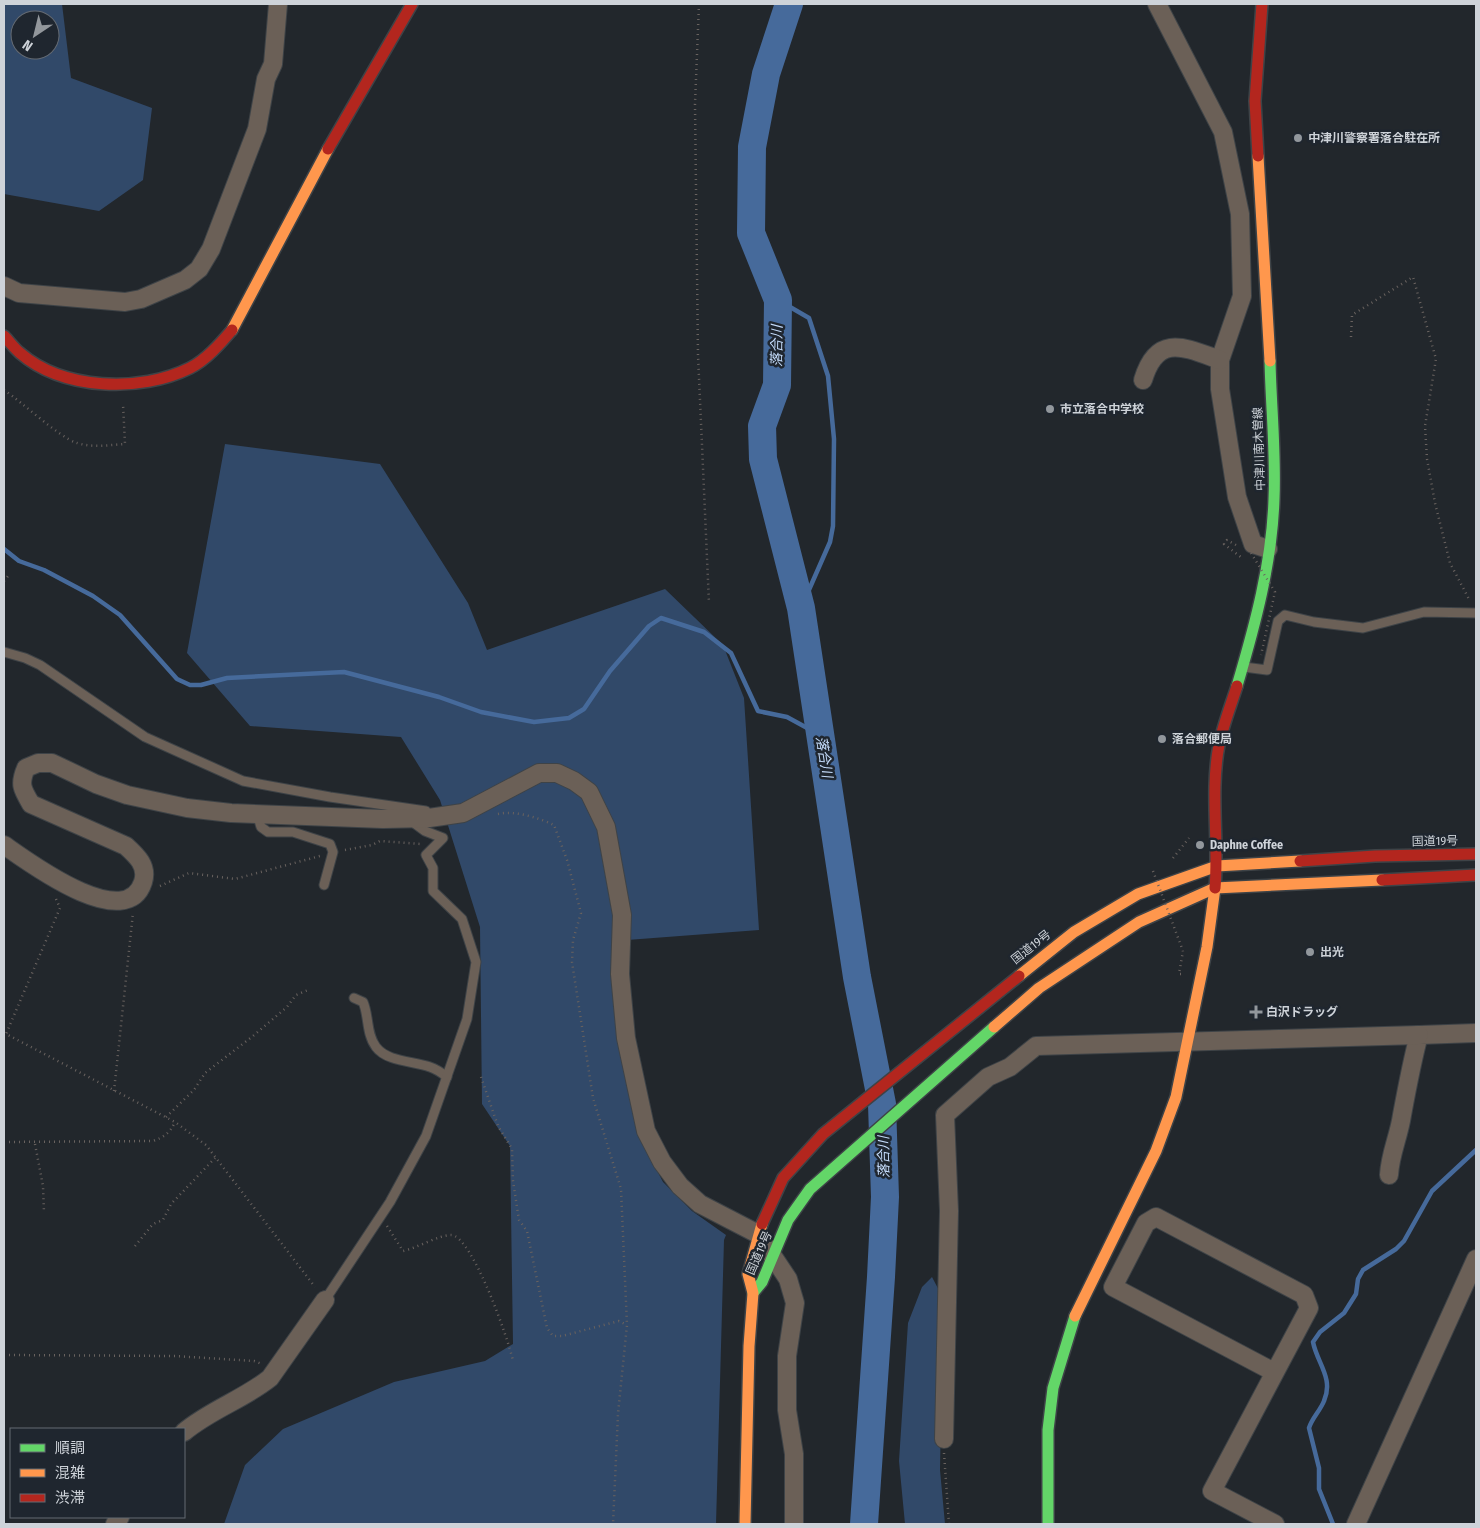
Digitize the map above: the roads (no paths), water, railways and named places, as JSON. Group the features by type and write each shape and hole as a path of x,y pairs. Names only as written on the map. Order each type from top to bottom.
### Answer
{"main road":[{"path":"4,336 21,352 50,370 118,385 157,380 190,368 220,345 237,324 329,147 412,4"},
{"name":"中津川南木曽線","path":"1048,1524 1048,1430 1053,1388 1074,1318 1156,1151 1176,1097 1189,1042 1207,947 1215,888 1217,866 1216,778 1219,746 1244,667 1265,578 1260,551 1274,499 1274,458 1268,304 1255,101 1262,4"},
{"name":"国道19号","path":"745,1524 749,1346 753,1293 748,1274 758,1234 772,1198 783,1178 823,1134 1074,932 1138,894 1217,866 1375,856 1476,854"},
{"name":"国道19号","path":"753,1293 762,1282 788,1220 810,1189 1039,988 1086,955 1139,922 1215,888 1476,875"}],"street":[{"path":"4,286 19,293 125,302 141,299 178,284 199,269 211,249 257,129 266,79 273,64 278,4"},
{"path":"1156,4 1223,132 1240,214 1242,296 1220,360 1220,390 1237,498 1253,544 1260,551"},
{"path":"1143,380 1148,364 1155,354 1165,347 1187,348 1220,360"},
{"path":"4,845 50,877 76,890 116,902 136,892 143,882 144,870 140,858 126,846 30,804 23,792 21,780 26,768 38,763 52,763 96,784 127,795 187,808 257,814 429,818 463,813 539,773 557,773 574,781 589,792 606,827 622,915 620,974 626,1038 646,1131 662,1162 680,1186 700,1204 758,1234 788,1279 795,1304 787,1356 787,1401 794,1454 794,1524"},
{"path":"944,1439 950,1211 945,1115 988,1077 1010,1068 1036,1046 1476,1033"},
{"path":"1389,1175 1390,1160 1402,1116 1405,1091 1419,1035"},
{"path":"1274,1372 1113,1287 1146,1223 1156,1217 1304,1295 1310,1308 1274,1372 1212,1491 1275,1524"},
{"path":"1356,1524 1476,1259"},
{"path":"185,1431 201,1418 261,1385 270,1378 275,1368 325,1300"}],"lane":[{"path":"1244,667 1267,670 1278,621 1285,615 1314,622 1363,628 1424,612 1476,613"},
{"path":"4,652 40,665 145,737 243,781 426,811 429,818"},
{"path":"257,814 261,826 268,832 293,832 330,844 333,852 324,885"},
{"path":"325,1300 380,1218 426,1136 467,1019 476,962 462,919 433,891 433,868 426,855 443,838 425,831 410,819"},
{"path":"354,998 363,1002 367,1010 367,1021 376,1047 390,1056 433,1067 447,1077"}],"waterway":[{"name":"落合川","path":"789,4 766,74 752,147 751,233 778,300 777,385 762,426 763,459 801,608 857,977 882,1104 885,1197 864,1524"},
{"path":"778,300 809,318 828,376 834,439 833,526 830,542 801,608"},
{"path":"4,549 19,561 44,570 93,596 120,615 177,679 190,685 201,685 227,678 344,672 439,697 481,712 534,722 569,718 584,709 610,671 649,626 661,618 704,632 731,653 758,711 787,717 820,735"},
{"path":"1333,1524 1319,1489 1319,1468 1309,1428 1327,1393 1326,1378 1313,1342 1320,1332 1344,1313 1356,1294 1358,1279 1363,1270 1396,1249 1404,1241 1432,1191 1476,1150"}],"place":[{"name":"中津川警察署落合駐在所","path":"1298,138"},
{"name":"市立落合中学校","path":"1050,409"},
{"name":"落合郵便局","path":"1162,739"},
{"name":"Daphne Coffee","path":"1200,845"},
{"name":"出光","path":"1310,952"},
{"name":"白沢ドラッグ","path":"1256,1012"}]}
